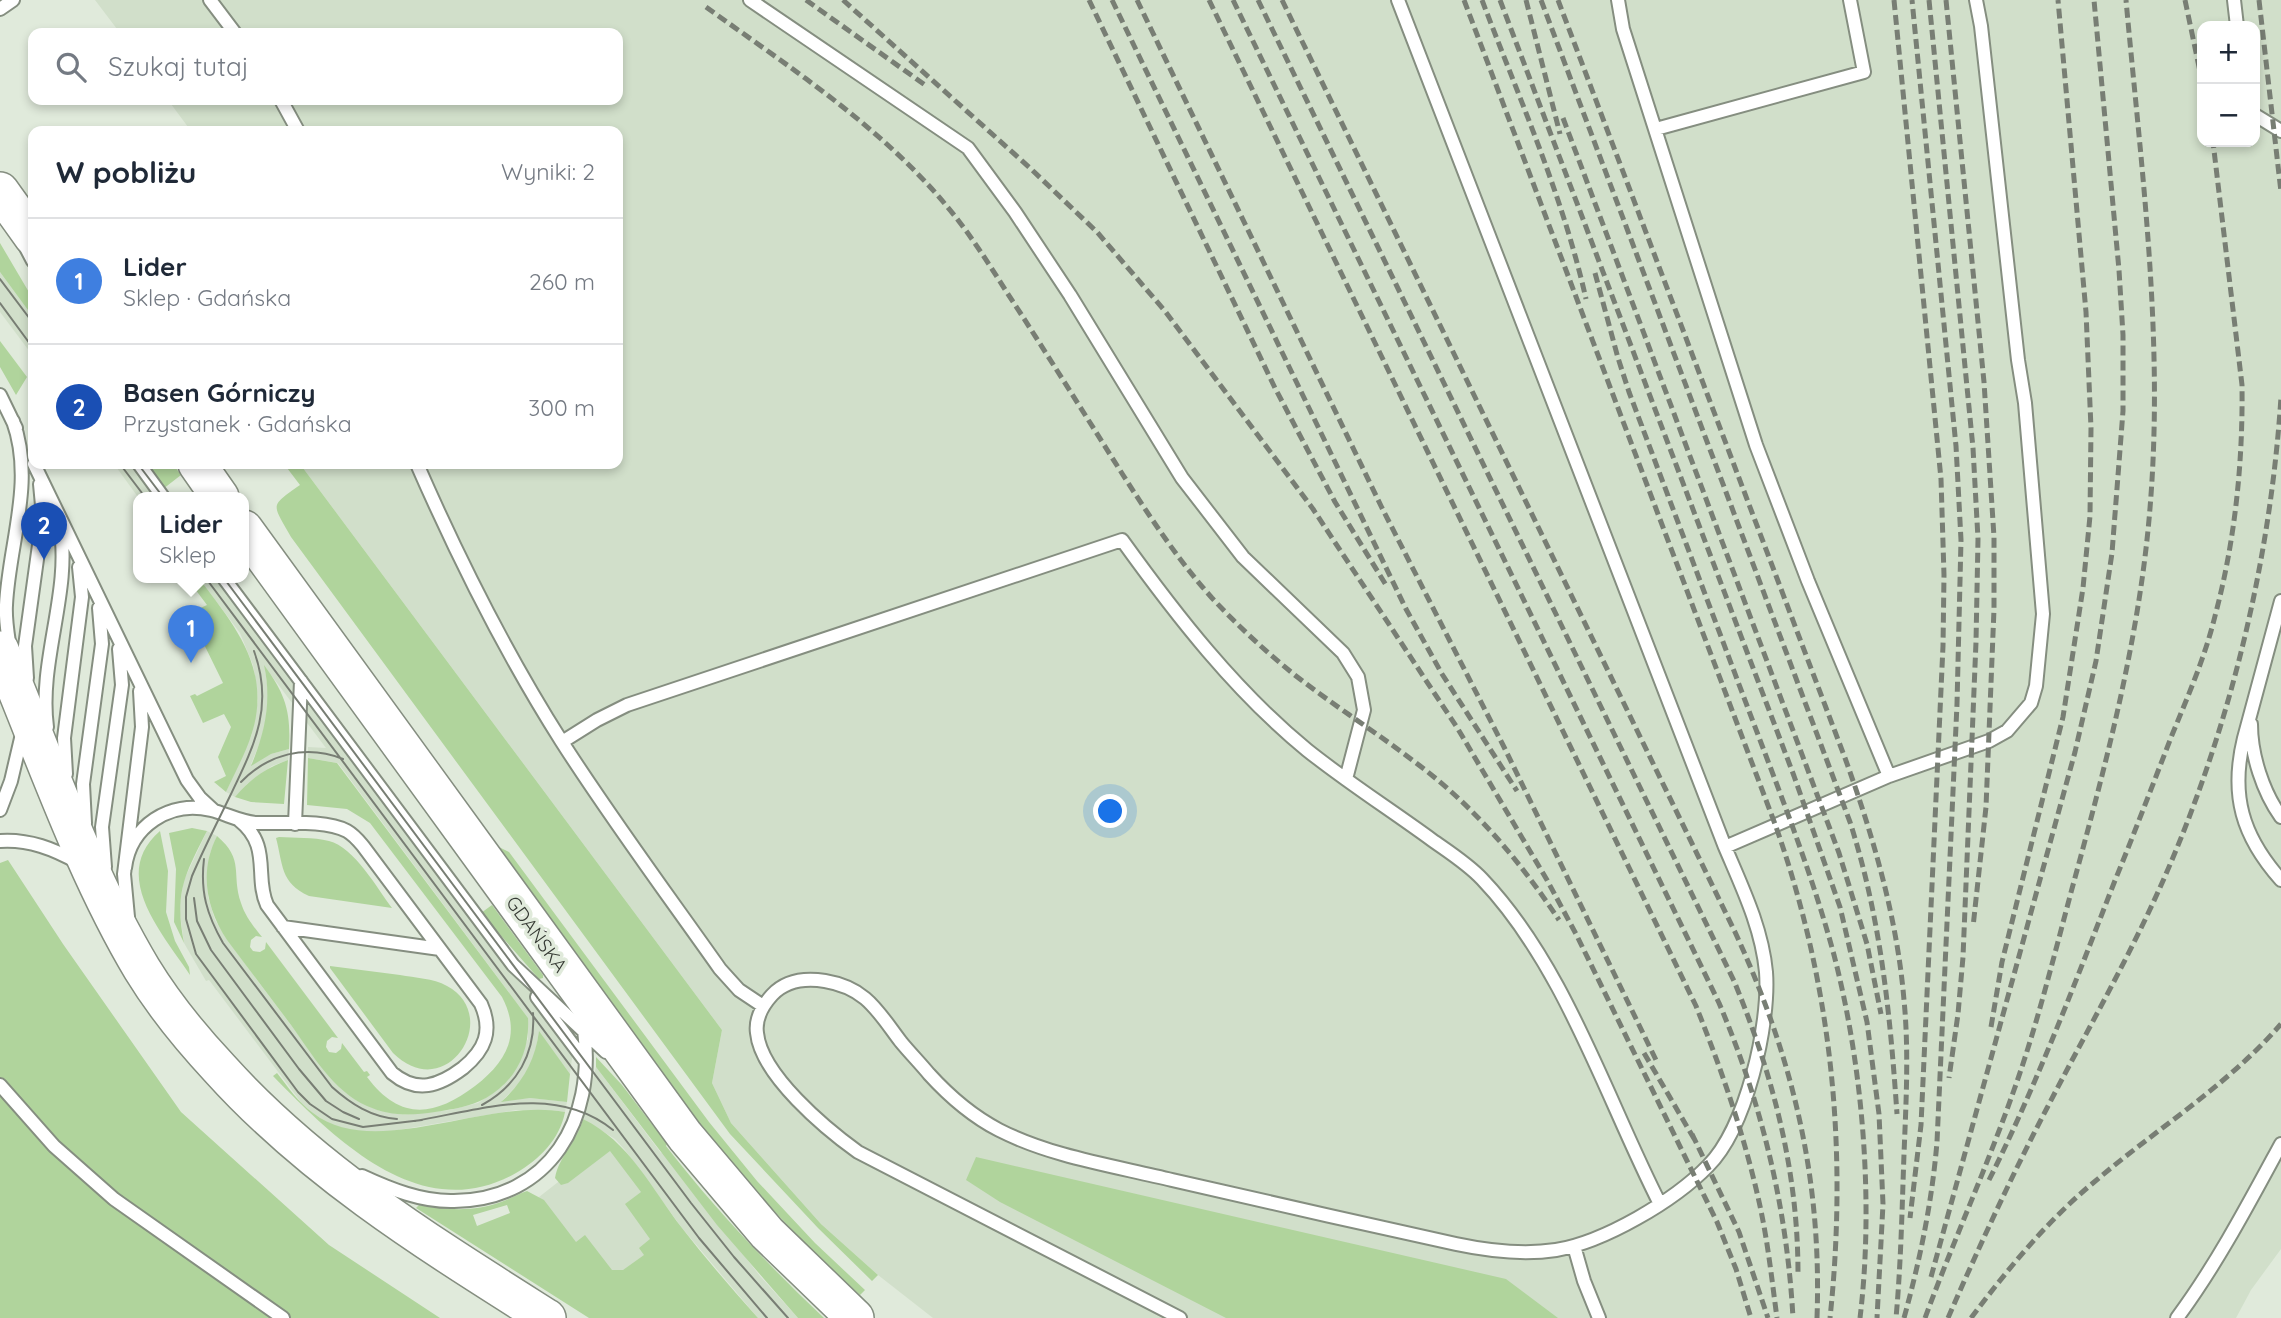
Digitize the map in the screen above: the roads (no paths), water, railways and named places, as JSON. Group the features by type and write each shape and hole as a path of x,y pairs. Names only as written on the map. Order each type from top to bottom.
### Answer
{"main road":[{"path":"0,194 28,230"},
{"path":"200,469 217,492"},
{"name":"GDAŃSKA","path":"249,537 685,1136 767,1233 855,1318"},
{"path":"0,650 72,823 108,869 111,912 133,953 196,1043 253,1105 307,1154 377,1208 547,1318"},
{"path":"492,1284 538,1318"}],"lane":[{"path":"0,9 13,0"},
{"path":"750,0 968,148 1015,212 1070,295 1182,478 1243,557 1343,653 1358,677 1364,710 1346,779"},
{"path":"1180,1318 858,1152 843,1141 800,1103 766,1057 757,1033 757,1022 763,1006 774,993 788,983 807,979 828,981 862,995 879,1010 901,1041 955,1100 976,1117 1045,1148 1208,1188 1478,1248 1520,1252 1574,1246 1628,1223 1660,1203 1708,1166 1722,1147 1737,1118 1760,1047 1767,1008 1766,970 1756,922 1398,0"},
{"path":"1618,0 1623,29 1756,445 1813,594 1889,776"},
{"path":"1656,129 1864,72 1850,0"},
{"path":"1725,847 1889,776 1989,741 2007,731 2031,704 2036,687 2042,614 2026,416 1976,0"},
{"path":"2234,0 2236,21"},
{"path":"212,1 231,28"},
{"path":"284,105 295,126"},
{"path":"2260,118 2281,131"},
{"path":"0,194 28,251"},
{"path":"0,395 28,452"},
{"path":"13,421 21,449 23,471 6,607 24,709"},
{"path":"0,810 20,748 24,709 25,653 43,512 41,489 35,469"},
{"path":"36,469 190,785 206,804 221,814"},
{"path":"143,469 159,492"},
{"path":"419,469 478,594 513,660 562,742 720,970 739,990 763,1006"},
{"path":"53,503 61,535 62,553 44,699 53,778"},
{"path":"562,742 627,705 1122,540 1213,658 1273,719 1307,750 1481,878 1507,909 1538,955 1569,1010 1660,1203"},
{"path":"72,543 79,566 82,593 63,745 72,823"},
{"path":"228,583 585,1061"},
{"path":"92,584 99,607 102,639 83,790 108,869 124,887 133,953"},
{"path":"2281,601 2239,760 2238,784 2240,805 2254,845 2281,880"},
{"path":"111,912 102,833 122,680 119,648 112,625"},
{"path":"108,869 143,722 142,701 133,668"},
{"path":"295,824 301,681"},
{"path":"2252,714 2251,737 2256,760 2262,779 2281,817"},
{"path":"108,869 145,826 156,817 175,810 190,808 209,810 239,820 338,827 354,836 481,1004 486,1019 485,1038 476,1057 437,1084 418,1085 401,1080 385,1066 270,910 263,895 258,848 239,820"},
{"path":"0,841 38,844 108,869"},
{"path":"282,927 440,949"},
{"path":"274,1125 320,1155 390,1188 432,1199 479,1199 504,1192 526,1180 545,1166 562,1146 572,1128 580,1105 585,1061 581,1014 571,988 549,949"},
{"path":"513,965 644,1090 685,1136"},
{"path":"0,1086 54,1146 114,1199 283,1318"},
{"path":"2177,1318 2213,1263 2281,1144"},
{"path":"1574,1246 1599,1318"}],"tram line":[{"path":"0,279 28,316"},
{"path":"0,303 28,341"},
{"path":"124,469 141,492"},
{"path":"142,469 159,492"},
{"path":"209,583 699,1238 767,1318"},
{"path":"227,583 691,1203 788,1318"},
{"path":"254,651 262,690 259,724 248,758 192,876 186,897 186,919 196,954 298,1092 310,1104 332,1119 363,1127 422,1120"},
{"path":"241,782 263,764 288,754 315,752 343,759"},
{"path":"204,859 206,903 223,943 332,1087 362,1109 397,1119"},
{"path":"194,898 197,921 211,950 299,1069 326,1101 359,1119"},
{"path":"482,1105 505,1088 522,1067 531,1042 533,1013"},
{"path":"415,1121 491,1107 542,1104 567,1107 591,1116 613,1130"}],"railway":[{"path":"806,0 925,85"},
{"path":"843,0 1097,232 1165,311 1313,509 1458,729 1547,880 1717,1222 1736,1269 1751,1318"},
{"path":"1089,0 1275,388 1335,502 1386,585"},
{"path":"1112,0 1406,609 1442,674 1517,791"},
{"path":"1137,0 1382,508 1505,749 1657,1062"},
{"path":"1209,0 1696,1006 1732,1104 1754,1180 1777,1318"},
{"path":"1233,0 1719,1003 1748,1079 1770,1157 1785,1237 1793,1318"},
{"path":"1258,0 1734,981 1760,1052 1781,1124 1793,1198 1798,1273"},
{"path":"1282,0 1735,932 1755,979 1788,1073 1809,1168 1817,1267 1817,1318"},
{"path":"1464,0 1775,824 1794,884 1810,945 1831,1068 1837,1192 1830,1318"},
{"path":"1482,0 1553,185 1586,299"},
{"path":"1500,0 1794,776 1840,907 1867,1022 1879,1114 1883,1204 1877,1318"},
{"path":"1526,0 1560,134"},
{"path":"1541,0 1850,822 1877,930 1891,1039 1897,1114"},
{"path":"1558,0 1845,758 1865,817 1890,908 1901,969 1906,1038 1902,1216 1896,1318"},
{"path":"1894,0 1941,479 1944,575 1921,1125 1910,1218"},
{"path":"1904,1318 1925,1231 1937,1142 1957,704 1961,540 1956,446 1912,0"},
{"path":"1929,0 1973,448 1978,539 1963,957 1949,1078"},
{"path":"1946,0 1984,382 1994,537 1994,609 1986,807 1973,927"},
{"path":"1991,1027 2002,962 2063,717 2083,588 2090,516 2091,428 2086,312 2058,0"},
{"path":"1931,1277 2075,752 2096,661 2112,553 2123,411 2123,335 2094,0"},
{"path":"1925,1318 2004,1119 2047,983 2112,733 2140,591 2151,495 2154,371 2149,248 2126,0"},
{"path":"2185,0 2197,57"},
{"path":"2259,0 2281,192"},
{"path":"706,7 842,106 905,161 934,192 977,246 1144,507 1212,598 1285,667 1452,792 1502,844 1559,920"},
{"path":"1563,118 1839,853 1867,944 1881,1014"},
{"path":"1989,1180 2055,1033 2190,691 2211,631 2222,588 2236,502 2242,385 2214,147"},
{"path":"1595,273 1629,392 1792,824 1834,955 1852,1043 1863,1135 1866,1229 1860,1318"},
{"path":"1948,1318 2021,1160 2158,892 2205,773 2225,712 2256,587 2267,524 2281,397"},
{"path":"1971,1318 2028,1247 2059,1214 2117,1163 2214,1088 2260,1047 2281,1024"},
{"path":"1644,1053 1696,1142"},
{"path":"1692,1134 1739,1232 1768,1318"}],"place":[{"name":"Basen Górniczy","path":"44,560"},
{"name":"Lider","path":"191,663"}]}
